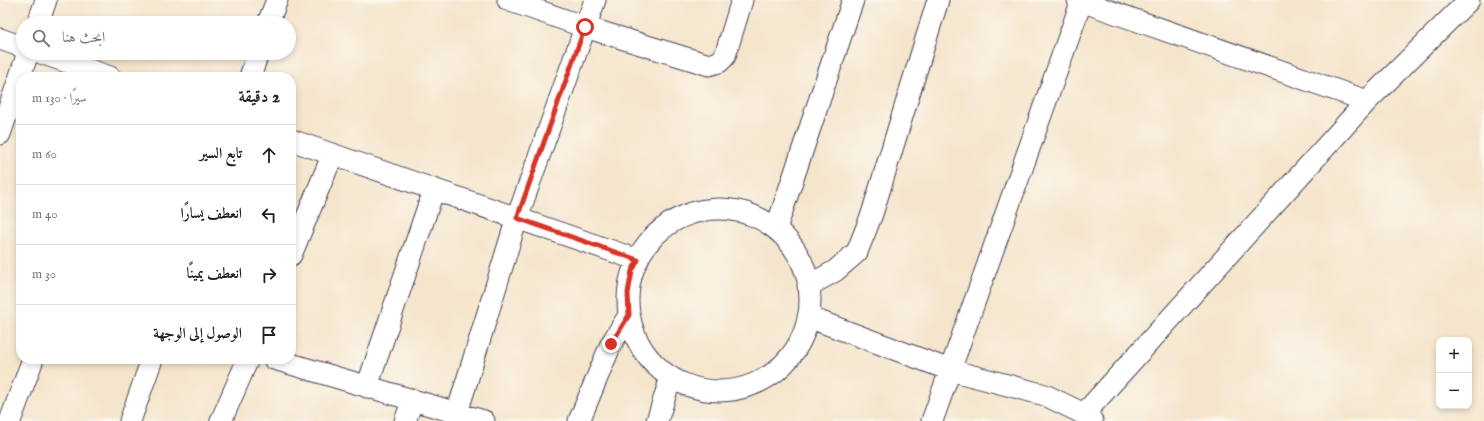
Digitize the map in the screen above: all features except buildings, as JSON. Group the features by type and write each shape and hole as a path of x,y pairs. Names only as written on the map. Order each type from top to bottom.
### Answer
{"street":[{"path":"40,16 46,0"},
{"path":"271,16 277,0"},
{"path":"508,0 585,27 709,65 719,62 725,56 742,0"},
{"path":"457,413 517,218 595,0"},
{"path":"776,229 852,0"},
{"path":"808,286 835,271 857,252 872,214 938,0"},
{"path":"932,421 1080,0 1367,101"},
{"path":"808,317 950,370 1045,395 1088,417 1367,101 1469,0"},
{"path":"0,39 16,45"},
{"path":"21,72 26,60"},
{"path":"62,60 96,72"},
{"path":"252,72 256,60"},
{"path":"0,134 16,88"},
{"path":"296,142 638,260"},
{"path":"296,243 333,154"},
{"path":"368,387 434,189"},
{"path":"715,209 737,211 757,218 776,229 791,245 802,264 808,286 808,317 805,329 796,349 782,366 764,379 744,388 722,391 700,390 680,383 661,371 646,355 635,336 629,315 628,293 632,271 642,251 656,234 673,221 693,213 715,209"},
{"path":"579,421 611,344 629,315"},
{"path":"10,421 31,364"},
{"path":"130,421 150,364"},
{"path":"221,421 246,364"},
{"path":"291,364 484,421"},
{"path":"656,421 671,377"},
{"path":"405,421 413,400"}],"route":[{"path":"585,27 517,218 638,260 632,271 628,293 629,315 611,344"}]}
